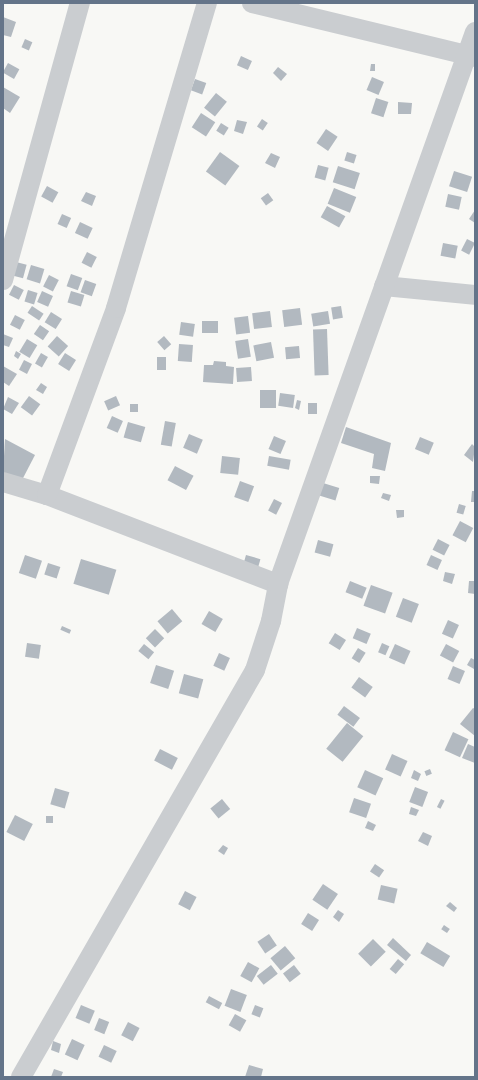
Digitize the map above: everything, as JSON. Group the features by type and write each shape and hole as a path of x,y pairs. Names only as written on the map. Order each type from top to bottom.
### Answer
{"street":[{"path":"3,280 80,3"},
{"path":"47,495 116,308 207,3"},
{"path":"252,3 471,56"},
{"path":"21,1077 255,670 271,621 278,584 384,286 471,56 475,32"},
{"path":"384,286 475,295"},
{"path":"3,482 47,495 278,584"}],"building":[{"path":"3,17 16,22 11,37 3,35"},
{"path":"25,39 32,42 29,50 21,47"},
{"path":"241,56 252,61 248,70 237,65"},
{"path":"8,63 19,69 14,79 3,73"},
{"path":"371,64 375,64 375,71 370,71"},
{"path":"278,67 287,74 281,81 273,73"},
{"path":"372,77 384,82 378,95 367,90"},
{"path":"195,79 206,83 202,94 191,90"},
{"path":"3,87 20,97 10,113 3,108"},
{"path":"216,93 227,102 215,117 204,108"},
{"path":"376,98 388,102 383,117 371,113"},
{"path":"398,102 412,103 411,114 398,114"},
{"path":"201,113 215,122 206,137 192,127"},
{"path":"262,119 268,123 263,130 257,126"},
{"path":"237,120 247,122 243,134 234,131"},
{"path":"221,123 229,128 224,135 216,131"},
{"path":"326,129 338,137 328,151 316,143"},
{"path":"220,152 239,166 225,186 206,171"},
{"path":"347,152 357,155 354,164 344,161"},
{"path":"271,153 280,157 275,168 265,163"},
{"path":"318,165 329,168 325,180 315,178"},
{"path":"338,166 360,173 355,189 333,182"},
{"path":"454,171 472,177 467,192 449,186"},
{"path":"47,186 58,192 53,203 41,196"},
{"path":"334,188 356,197 350,213 328,204"},
{"path":"86,192 96,196 92,206 81,201"},
{"path":"268,193 273,200 266,206 261,198"},
{"path":"448,194 462,197 459,210 445,207"},
{"path":"327,206 345,216 339,228 321,217"},
{"path":"475,210 475,223 469,219"},
{"path":"62,214 71,218 67,228 58,224"},
{"path":"80,222 93,228 88,239 75,233"},
{"path":"467,239 475,243 469,255 461,251"},
{"path":"443,243 458,246 455,259 441,256"},
{"path":"87,252 97,257 91,268 82,263"},
{"path":"16,262 27,265 23,278 12,276"},
{"path":"31,265 44,269 40,283 27,279"},
{"path":"71,274 82,278 78,290 67,286"},
{"path":"49,275 59,280 53,292 43,287"},
{"path":"85,280 96,284 92,296 81,292"},
{"path":"14,285 24,290 19,300 9,295"},
{"path":"28,290 38,293 34,304 24,301"},
{"path":"42,291 53,296 48,307 37,302"},
{"path":"71,291 84,295 81,307 67,302"},
{"path":"32,306 44,314 39,320 28,313"},
{"path":"341,306 343,318 333,319 331,308"},
{"path":"300,308 302,325 284,327 282,310"},
{"path":"270,311 272,327 254,329 252,313"},
{"path":"328,311 330,324 313,326 311,314"},
{"path":"51,312 62,319 56,329 45,322"},
{"path":"15,315 25,320 20,330 10,325"},
{"path":"248,316 250,333 236,335 234,318"},
{"path":"202,321 218,321 218,333 202,333"},
{"path":"181,322 195,324 193,337 179,335"},
{"path":"40,325 49,331 43,340 34,334"},
{"path":"313,329 327,329 329,375 315,375"},
{"path":"3,334 13,338 9,347 3,345"},
{"path":"57,336 68,346 59,356 48,346"},
{"path":"164,336 171,344 164,350 157,342"},
{"path":"27,339 37,345 30,358 19,352"},
{"path":"248,339 251,357 238,359 235,341"},
{"path":"271,342 274,358 256,361 253,345"},
{"path":"179,344 193,345 192,362 178,361"},
{"path":"299,346 300,358 286,359 285,347"},
{"path":"16,351 21,354 18,359 14,356"},
{"path":"41,353 48,357 42,367 35,363"},
{"path":"65,353 76,360 69,371 58,364"},
{"path":"157,357 166,357 166,370 157,370"},
{"path":"24,360 32,364 27,374 19,370"},
{"path":"214,361 226,362 226,366 234,367 233,384 203,382 204,365 213,365"},
{"path":"3,366 17,374 9,386 3,382"},
{"path":"251,367 252,381 237,382 236,368"},
{"path":"41,383 47,387 43,394 36,390"},
{"path":"260,390 276,390 276,408 260,408"},
{"path":"280,393 295,395 293,408 278,406"},
{"path":"29,396 40,404 32,416 21,407"},
{"path":"116,396 120,405 108,410 104,401"},
{"path":"8,397 19,403 12,414 3,409"},
{"path":"297,400 301,401 299,410 295,408"},
{"path":"308,403 317,403 317,414 308,414"},
{"path":"130,404 138,404 138,412 130,412"},
{"path":"112,416 123,421 118,433 107,428"},
{"path":"165,421 176,423 172,447 161,445"},
{"path":"128,422 145,427 141,442 124,437"},
{"path":"346,427 391,443 385,471 372,468 374,454 341,443"},
{"path":"189,434 203,440 197,454 183,448"},
{"path":"274,436 286,441 280,454 269,449"},
{"path":"420,437 434,443 429,455 415,449"},
{"path":"5,439 35,455 21,482 3,473"},
{"path":"472,444 475,447 473,462 464,455"},
{"path":"222,456 240,458 238,475 220,473"},
{"path":"269,456 291,460 289,470 267,466"},
{"path":"175,466 194,476 186,490 167,480"},
{"path":"370,476 380,476 379,484 370,483"},
{"path":"240,481 254,486 248,502 234,497"},
{"path":"323,483 339,488 335,500 319,495"},
{"path":"472,491 475,491 475,502 471,502"},
{"path":"383,493 391,495 389,501 381,498"},
{"path":"274,499 282,503 276,515 268,511"},
{"path":"459,504 466,506 463,515 457,513"},
{"path":"396,510 404,510 404,517 397,518"},
{"path":"460,521 473,528 466,542 452,535"},
{"path":"438,539 450,545 444,556 433,550"},
{"path":"318,540 333,544 330,557 315,553"},
{"path":"25,555 42,561 36,579 19,573"},
{"path":"246,555 260,559 257,571 243,567"},
{"path":"431,555 442,560 437,570 427,565"},
{"path":"81,559 116,570 109,595 73,584"},
{"path":"48,563 60,567 57,578 44,574"},
{"path":"445,572 455,574 452,584 443,581"},
{"path":"350,581 367,588 362,599 346,592"},
{"path":"469,581 475,581 475,594 468,593"},
{"path":"371,585 393,593 385,614 363,606"},
{"path":"403,598 419,604 412,623 396,617"},
{"path":"172,609 182,621 168,633 157,621"},
{"path":"209,611 223,619 215,632 202,624"},
{"path":"448,620 459,625 453,639 442,634"},
{"path":"62,626 71,630 70,634 60,630"},
{"path":"357,628 371,634 367,644 353,638"},
{"path":"155,629 164,638 155,647 146,638"},
{"path":"335,633 346,640 340,650 329,643"},
{"path":"27,643 41,645 39,659 25,657"},
{"path":"382,643 389,646 385,655 378,652"},
{"path":"144,644 154,652 148,659 138,651"},
{"path":"395,644 411,651 404,665 389,658"},
{"path":"446,644 459,651 453,663 440,655"},
{"path":"358,648 366,653 359,663 352,658"},
{"path":"219,653 230,658 224,671 213,666"},
{"path":"471,658 475,660 474,669 467,665"},
{"path":"156,665 174,671 168,689 150,683"},
{"path":"453,666 465,671 459,684 448,679"},
{"path":"184,674 203,679 198,698 179,693"},
{"path":"359,677 373,687 365,698 351,688"},
{"path":"344,706 360,718 353,727 337,715"},
{"path":"473,708 475,709 475,736 460,724"},
{"path":"347,723 363,736 343,762 326,749"},
{"path":"453,732 468,739 460,757 445,750"},
{"path":"468,744 475,747 475,763 462,758"},
{"path":"160,749 178,758 172,770 154,761"},
{"path":"392,754 408,761 401,776 385,770"},
{"path":"430,769 432,774 426,776 424,771"},
{"path":"365,770 383,778 376,795 357,787"},
{"path":"414,770 421,774 418,781 411,778"},
{"path":"415,787 428,792 422,807 409,802"},
{"path":"55,788 69,792 65,808 50,804"},
{"path":"354,798 371,804 366,818 349,812"},
{"path":"222,799 230,809 219,819 210,808"},
{"path":"441,799 445,801 440,809 437,807"},
{"path":"411,807 419,810 416,816 409,814"},
{"path":"15,815 33,824 24,841 6,832"},
{"path":"46,816 53,816 53,823 46,823"},
{"path":"368,821 376,825 373,831 365,828"},
{"path":"423,832 432,836 428,846 418,841"},
{"path":"223,845 228,848 224,855 218,851"},
{"path":"375,864 384,870 379,878 370,871"},
{"path":"323,884 338,894 327,910 312,900"},
{"path":"381,885 398,889 394,903 378,900"},
{"path":"185,891 197,897 190,910 178,904"},
{"path":"450,902 457,908 454,912 446,906"},
{"path":"338,910 344,914 339,922 333,917"},
{"path":"308,913 319,920 312,931 301,924"},
{"path":"444,925 450,929 447,933 441,929"},
{"path":"269,934 277,946 265,953 257,942"},
{"path":"393,938 411,955 406,961 387,945"},
{"path":"373,939 386,952 371,967 358,954"},
{"path":"427,942 450,956 443,967 420,953"},
{"path":"285,946 295,958 281,970 270,958"},
{"path":"398,959 404,964 396,974 390,969"},
{"path":"248,962 259,968 252,982 240,976"},
{"path":"271,965 278,974 264,985 257,976"},
{"path":"294,965 301,974 290,982 283,974"},
{"path":"231,989 247,995 240,1012 225,1006"},
{"path":"209,996 222,1003 219,1009 206,1002"},
{"path":"81,1005 95,1011 89,1024 76,1018"},
{"path":"255,1005 263,1008 260,1018 251,1014"},
{"path":"235,1014 246,1020 240,1032 229,1025"},
{"path":"99,1018 109,1022 104,1034 94,1030"},
{"path":"128,1022 140,1028 133,1041 121,1035"},
{"path":"72,1039 85,1045 78,1060 65,1054"},
{"path":"53,1041 61,1044 59,1053 51,1050"},
{"path":"104,1045 117,1051 111,1063 99,1057"},
{"path":"249,1065 263,1069 261,1077 245,1077"},
{"path":"54,1069 63,1072 61,1077 51,1077"}]}
